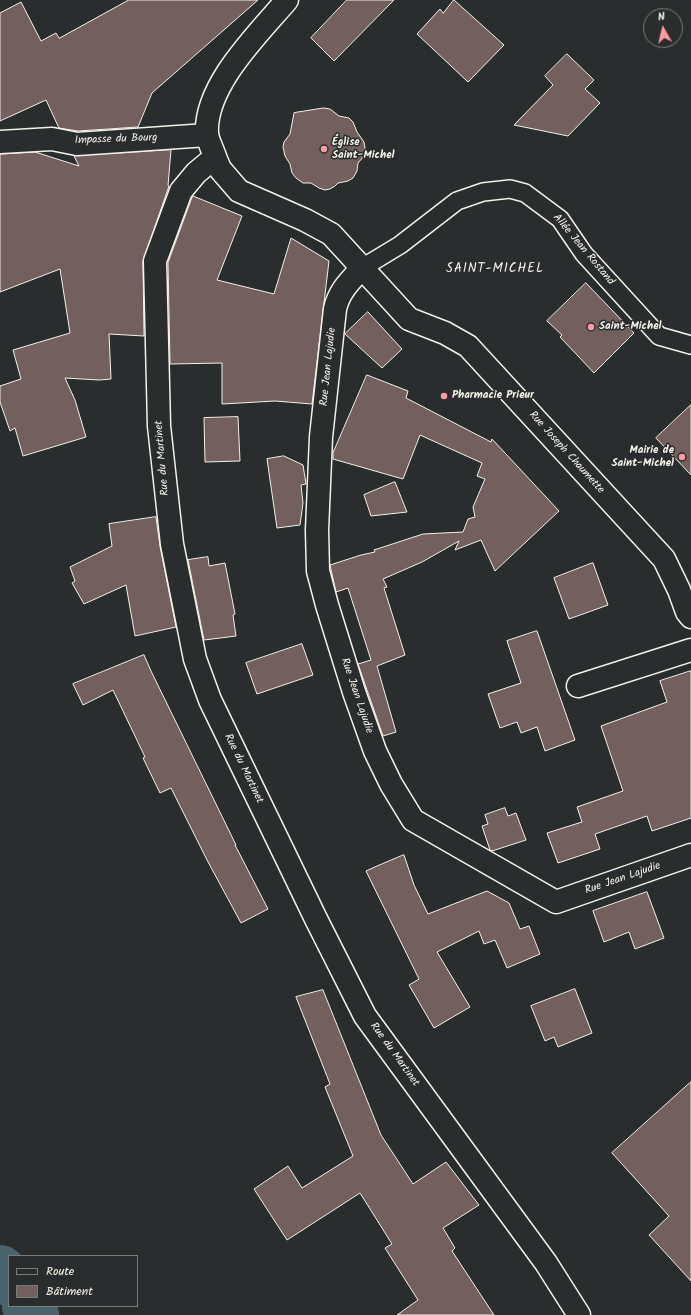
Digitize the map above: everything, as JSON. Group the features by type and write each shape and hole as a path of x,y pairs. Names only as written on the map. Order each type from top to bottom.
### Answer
{"street":[{"path":"207,135 209,112 217,92 238,58 287,0"},
{"name":"Impasse du Bourg","path":"0,142 52,140 77,144 207,135"},
{"name":"Rue Joseph Chaumette","path":"207,135 220,168 239,192 305,220 331,234 409,319 445,333 468,346 664,559 690,612"},
{"name":"Rue du Martinet","path":"215,157 196,173 180,191 156,261 159,426 172,544 195,659 210,700 316,919 365,1016 546,1263 579,1315"},
{"name":"Rue Jean Lajudie","path":"362,268 350,280 337,297 335,309 321,437 317,530 318,571 354,692 375,751 391,784 413,820 556,902 691,855"},
{"path":"578,686 691,650"}],"lane":[{"name":"Allée Jean Rostand","path":"362,268 400,245 457,201 483,192 510,189 525,193 560,219 584,254 659,336 691,345"}],"building":[{"path":"129,0 258,0 152,93 138,127 78,131 59,128 46,100 0,121 0,13 21,2 41,41 56,33 59,38"},
{"path":"347,0 394,0 334,61 311,38"},
{"path":"454,0 504,45 468,82 417,34 440,9 443,13"},
{"path":"567,54 594,80 585,89 600,103 568,136 514,125 553,85 545,76"},
{"name":"Église Saint-Michel","path":"324,108 330,109 339,116 349,118 353,122 357,132 364,142 365,148 364,156 358,163 357,171 353,178 348,181 338,183 330,189 325,190 311,183 303,183 296,178 292,173 283,147 284,142 290,134 294,113"},
{"path":"171,150 169,186 143,261 144,336 109,334 111,379 99,380 65,378 75,400 86,437 23,456 15,428 10,431 0,402 0,386 21,379 13,350 70,333 60,269 0,292 0,154 35,152 79,166 74,156"},
{"path":"193,196 242,216 217,280 274,294 291,238 329,261 312,404 275,401 222,404 222,363 170,364 168,263"},
{"name":"Saint-Michel","path":"586,283 634,333 594,373 560,337 562,335 547,321"},
{"path":"368,312 402,349 382,368 345,334"},
{"path":"367,375 408,391 406,398 491,442 492,439 559,511 495,571 481,540 455,550 459,541 422,562 383,579 387,587 384,588 405,655 377,666 396,732 383,736 358,664 371,660 348,588 336,592 330,565 375,552 374,550 423,534 463,532 468,519 475,517 473,507 485,479 477,476 482,463 420,435 403,479 333,459 333,453"},
{"name":"Mairie de Saint-Michel","path":"691,405 691,475 656,438"},
{"path":"238,417 240,461 205,462 204,418"},
{"path":"284,456 303,465 306,484 301,485 303,503 300,525 277,528 267,459"},
{"path":"395,482 407,512 371,516 364,495"},
{"path":"156,517 160,546 176,627 135,636 126,585 84,604 72,583 75,581 70,567 112,546 109,524"},
{"path":"208,557 209,566 225,563 235,614 233,615 236,636 204,640 188,560"},
{"path":"593,563 608,605 569,619 554,578"},
{"path":"537,631 575,740 545,751 537,727 521,733 517,722 500,728 488,694 521,683 507,641"},
{"path":"302,644 313,675 257,694 246,663"},
{"path":"144,655 235,845 268,909 241,923 171,788 160,793 143,758 145,757 113,690 83,705 73,684"},
{"path":"691,671 691,818 652,831 647,816 595,834 600,849 558,863 547,833 582,822 577,807 623,791 601,726 667,702 660,681"},
{"path":"505,808 508,816 516,813 526,840 492,851 490,850 482,826 488,824 485,815"},
{"path":"404,855 414,885 428,914 487,891 509,903 520,929 529,926 540,954 507,968 495,940 484,944 479,931 437,952 470,1007 434,1028 409,985 419,979 366,871"},
{"path":"647,892 664,938 635,949 629,932 604,942 593,911"},
{"path":"575,989 592,1033 558,1047 554,1037 545,1041 531,1006"},
{"path":"323,990 381,1135 413,1184 446,1162 479,1205 443,1228 455,1248 452,1251 494,1315 397,1315 418,1300 385,1248 392,1244 360,1193 287,1240 254,1189 288,1166 302,1188 353,1156 325,1087 330,1084 296,997"},
{"path":"691,1082 691,1281 649,1235 669,1216 612,1153"}],"waterway":[{"path":"0,1271 8,1279"},
{"path":"29,1307 33,1315"}],"place":[{"name":"Église Saint-Michel","path":"324,149"},
{"name":"Saint-Michel","path":"591,327"},
{"name":"Pharmacie Prieur","path":"444,396"},
{"name":"Mairie de Saint-Michel","path":"682,457"}],"district":[{"name":"SAINT-MICHEL","path":"495,270"}]}
